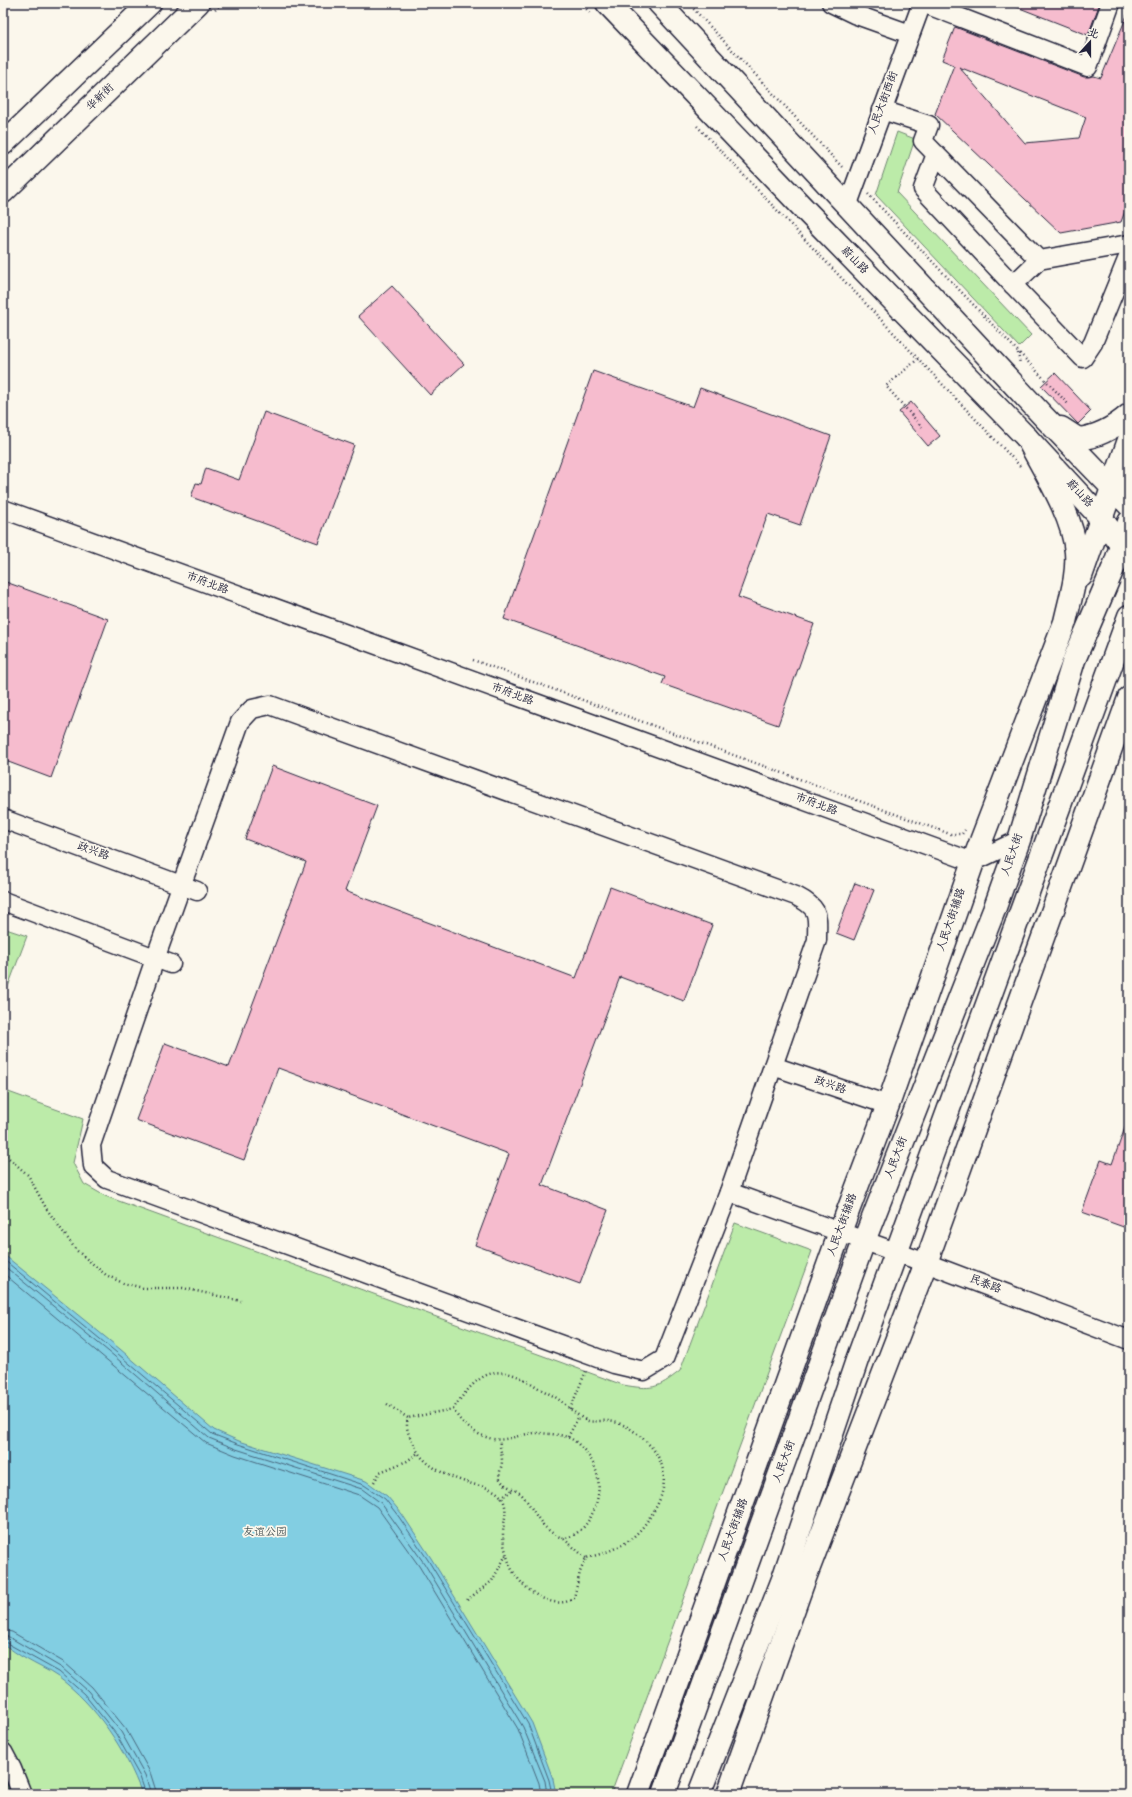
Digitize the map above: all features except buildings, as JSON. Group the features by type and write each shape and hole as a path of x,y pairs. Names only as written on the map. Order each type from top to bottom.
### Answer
{"main road":[{"path":"3,144 150,3"},
{"name":"华新街","path":"3,192 198,3"},
{"path":"659,3 1044,416 1129,505"},
{"name":"蔚山路","path":"600,9 814,220 1027,438 1101,518 1125,550"},
{"path":"1044,416 1078,439 1094,437 1119,424 1129,415"},
{"path":"1027,438 1067,514 1076,552 1075,580 1065,622"},
{"path":"1065,622 1129,440"},
{"name":"人民大街","path":"664,1794 864,1241 994,910 1018,840 1074,660 1125,550 1129,522"},
{"path":"699,1794 783,1579 857,1360 1129,616"},
{"name":"人民大街辅路","path":"638,1794 840,1232 888,1105 973,862 1065,622"},
{"path":"728,1794 803,1583 926,1263 1129,698"}],"street":[{"path":"831,3 854,14 910,34"},
{"name":"人民大街西街","path":"848,204 922,3"},
{"path":"922,3 1088,67 1111,3"},
{"path":"882,110 929,126 923,141 1039,260"},
{"path":"936,154 923,189 1084,358 1092,343 1129,255"},
{"path":"1013,285 1039,260 1129,244"},
{"name":"市府北路","path":"3,509 973,862"},
{"path":"270,706 518,802 796,896 810,904 817,914 817,940 773,1066 744,1130 729,1192 664,1358 644,1371 614,1364 107,1179 93,1166 91,1145 163,962 190,888 240,722 252,709 270,706"},
{"name":"政兴路","path":"3,819 190,888"},
{"path":"973,862 1018,840"},
{"path":"3,901 163,962"},
{"name":"政兴路","path":"773,1066 888,1105"},
{"path":"729,1192 840,1232"},
{"name":"民泰路","path":"840,1232 1129,1340"},
{"path":"3,1752 22,1794"}],"path":[{"path":"581,3 600,9"},
{"path":"695,124 1023,469"},
{"path":"1021,368 1018,353 1069,406"},
{"path":"918,359 886,386 922,427"},
{"path":"473,660 950,834 962,834 970,826"},
{"path":"3,1153 28,1175 46,1208 76,1250 106,1275 123,1283 144,1288 183,1288 242,1301"},
{"path":"570,1409 591,1356"},
{"path":"387,1404 408,1418 453,1409 481,1377 499,1372 515,1374 528,1380 557,1398 579,1416 593,1423 601,1421 618,1423 637,1434 653,1450 664,1469 665,1482 657,1508 643,1527 623,1544 586,1558 580,1572 574,1598 567,1604 558,1603 544,1599 525,1586 514,1572 506,1555 503,1534 506,1515 502,1498 486,1487 472,1484 443,1473 418,1452 408,1432 406,1425 408,1418"},
{"path":"453,1409 459,1421 468,1428 491,1438 500,1440 512,1436 539,1433 568,1437 578,1444 589,1456 596,1465 599,1477 596,1500 586,1523 569,1538 563,1539"},
{"path":"568,1437 579,1416"},
{"path":"500,1440 502,1461 500,1477 507,1486 514,1489 521,1495 543,1526 554,1535 563,1539 586,1558"},
{"path":"374,1482 380,1472 406,1461 418,1452"},
{"path":"502,1498 514,1489"},
{"path":"467,1600 492,1581 506,1555"}],"green space":[{"path":"897,132 915,139 897,193 1031,335 1019,347 876,195"},
{"path":"3,928 27,936 3,1000"},
{"name":"友谊公园","path":"3,1090 83,1119 73,1163 84,1184 105,1196 623,1385 648,1388 654,1387 660,1385 680,1371 735,1223 812,1251 611,1794 3,1794"}],"water":[{"path":"3,1254 120,1349 214,1430 239,1441 366,1481 387,1496 402,1514 431,1558 532,1723 553,1779 556,1794 142,1794 118,1745 97,1715 85,1701 58,1677 3,1644"}]}
